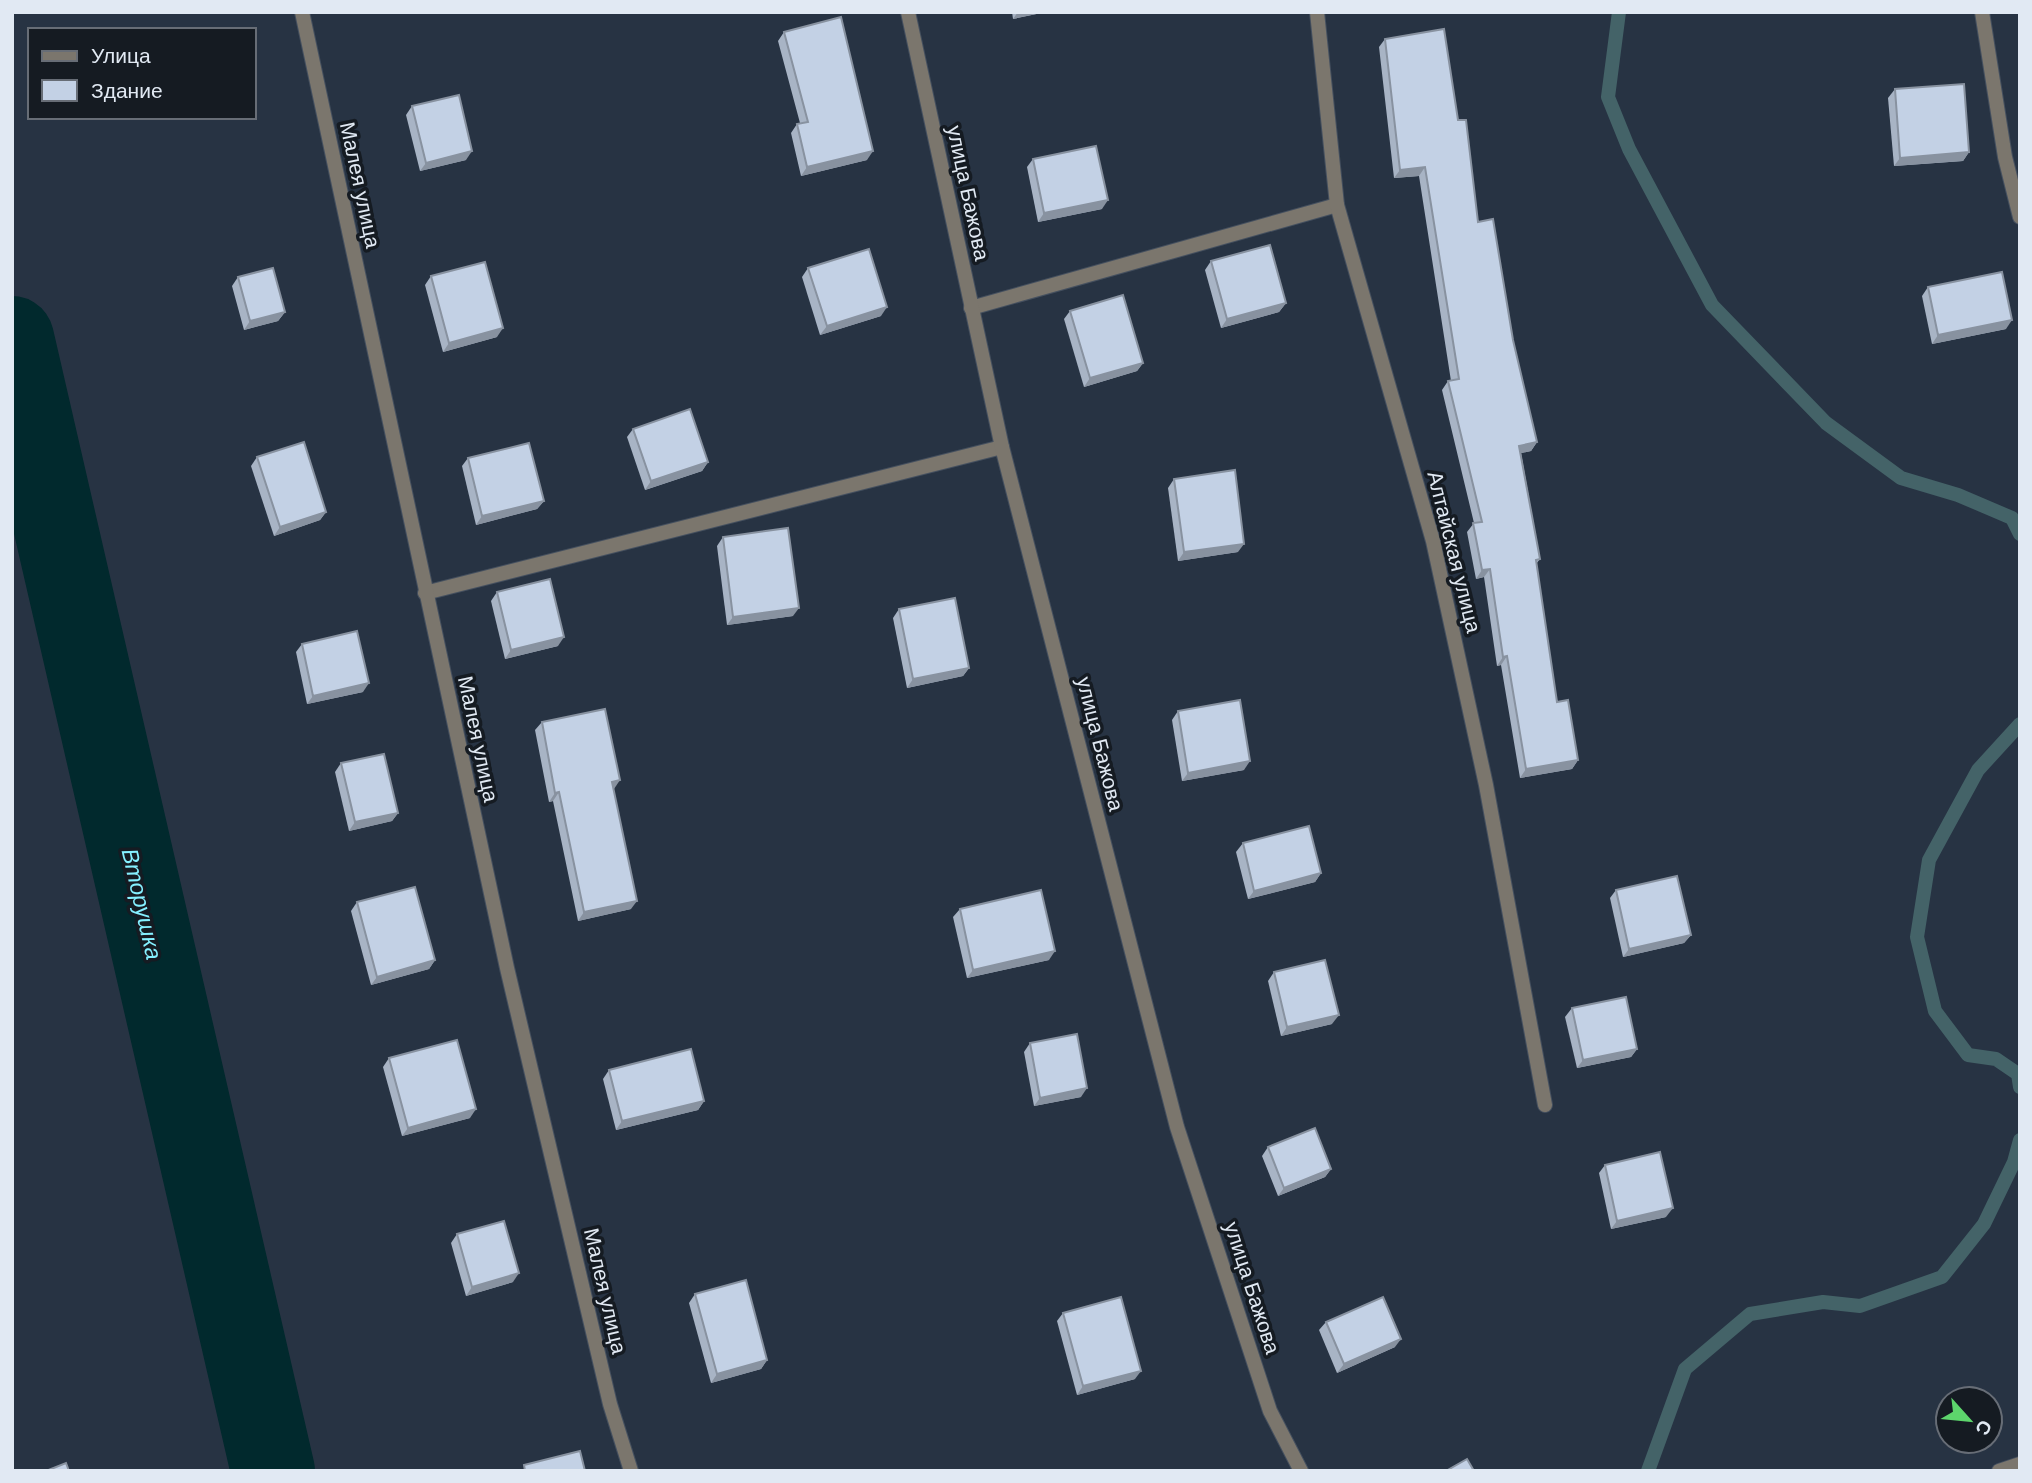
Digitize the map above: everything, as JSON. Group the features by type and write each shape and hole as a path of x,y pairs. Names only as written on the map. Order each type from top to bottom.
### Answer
{"street":[{"name":"Малея улица","path":"302,12 507,968 610,1404 631,1471"},
{"name":"улица Бажова","path":"908,12 1002,447 1177,1127 1270,1411 1301,1471"},
{"name":"Алтайская улица","path":"1317,12 1337,205 1433,541 1486,785 1545,1105"},
{"path":"1982,12 2005,157 2020,217"},
{"path":"971,308 1337,205"},
{"path":"425,593 1002,447"},
{"path":"1999,1471 2020,1464"}],"building":[{"path":"841,17 873,151 807,167 797,124 808,122 784,32"},
{"path":"1444,29 1458,120 1466,120 1478,222 1493,219 1513,340 1537,442 1519,446 1540,559 1536,560 1557,702 1568,700 1578,760 1526,769 1507,656 1503,657 1490,569 1482,570 1473,523 1482,522 1448,381 1459,379 1425,167 1400,170 1385,39"},
{"path":"1964,84 1969,152 1900,158 1895,89"},
{"path":"459,95 472,151 426,163 412,106"},
{"path":"1096,146 1108,200 1044,213 1033,159"},
{"path":"1270,245 1286,303 1227,319 1211,261"},
{"path":"869,249 887,307 827,326 808,268"},
{"path":"485,262 503,328 449,343 431,276"},
{"path":"273,268 285,312 250,321 238,277"},
{"path":"2002,272 2012,320 1938,335 1928,287"},
{"path":"1123,295 1143,363 1090,378 1070,311"},
{"path":"690,409 708,462 651,481 633,429"},
{"path":"304,442 326,512 280,527 257,457"},
{"path":"529,443 544,501 482,516 468,458"},
{"path":"1235,470 1244,544 1184,552 1174,479"},
{"path":"788,528 799,608 733,617 723,537"},
{"path":"550,579 564,637 511,650 497,592"},
{"path":"955,598 969,668 913,679 899,609"},
{"path":"357,631 369,683 313,696 302,644"},
{"path":"1240,700 1250,761 1188,773 1178,711"},
{"path":"605,709 620,780 612,782 637,901 584,912 559,792 555,793 542,722"},
{"path":"384,754 398,813 355,822 341,763"},
{"path":"1309,826 1321,873 1254,891 1243,843"},
{"path":"1677,876 1691,935 1629,949 1616,890"},
{"path":"415,887 435,960 377,977 357,902"},
{"path":"1041,890 1055,951 973,970 960,909"},
{"path":"1325,960 1339,1015 1287,1027 1274,972"},
{"path":"1626,997 1637,1049 1583,1060 1572,1008"},
{"path":"1077,1034 1087,1088 1040,1098 1030,1043"},
{"path":"457,1040 476,1109 408,1128 389,1058"},
{"path":"691,1049 704,1101 622,1121 609,1070"},
{"path":"1315,1128 1331,1169 1284,1188 1268,1147"},
{"path":"1660,1152 1673,1208 1617,1221 1605,1165"},
{"path":"504,1221 519,1273 472,1287 457,1234"},
{"path":"746,1280 767,1360 717,1374 695,1294"},
{"path":"1121,1297 1141,1371 1083,1386 1063,1313"},
{"path":"1383,1297 1401,1339 1344,1364 1326,1322"},
{"path":"580,1451 585,1471 525,1471 524,1465"},
{"path":"1467,1459 1474,1471 1446,1471"},
{"path":"66,1463 69,1471 46,1471"}],"waterway":[{"path":"1619,12 1608,97 1629,149 1712,305 1826,423 1901,478 1958,495 2012,518 2020,534"},
{"name":"Вторушка","path":"12,338 273,1471"},
{"path":"2020,724 1978,770 1929,860 1917,937 1935,1011 1968,1055 1996,1059 2018,1074 2020,1087"},
{"path":"1648,1471 1685,1369 1750,1314 1823,1302 1860,1306 1942,1277 1984,1224 2014,1162 2020,1140"}]}
